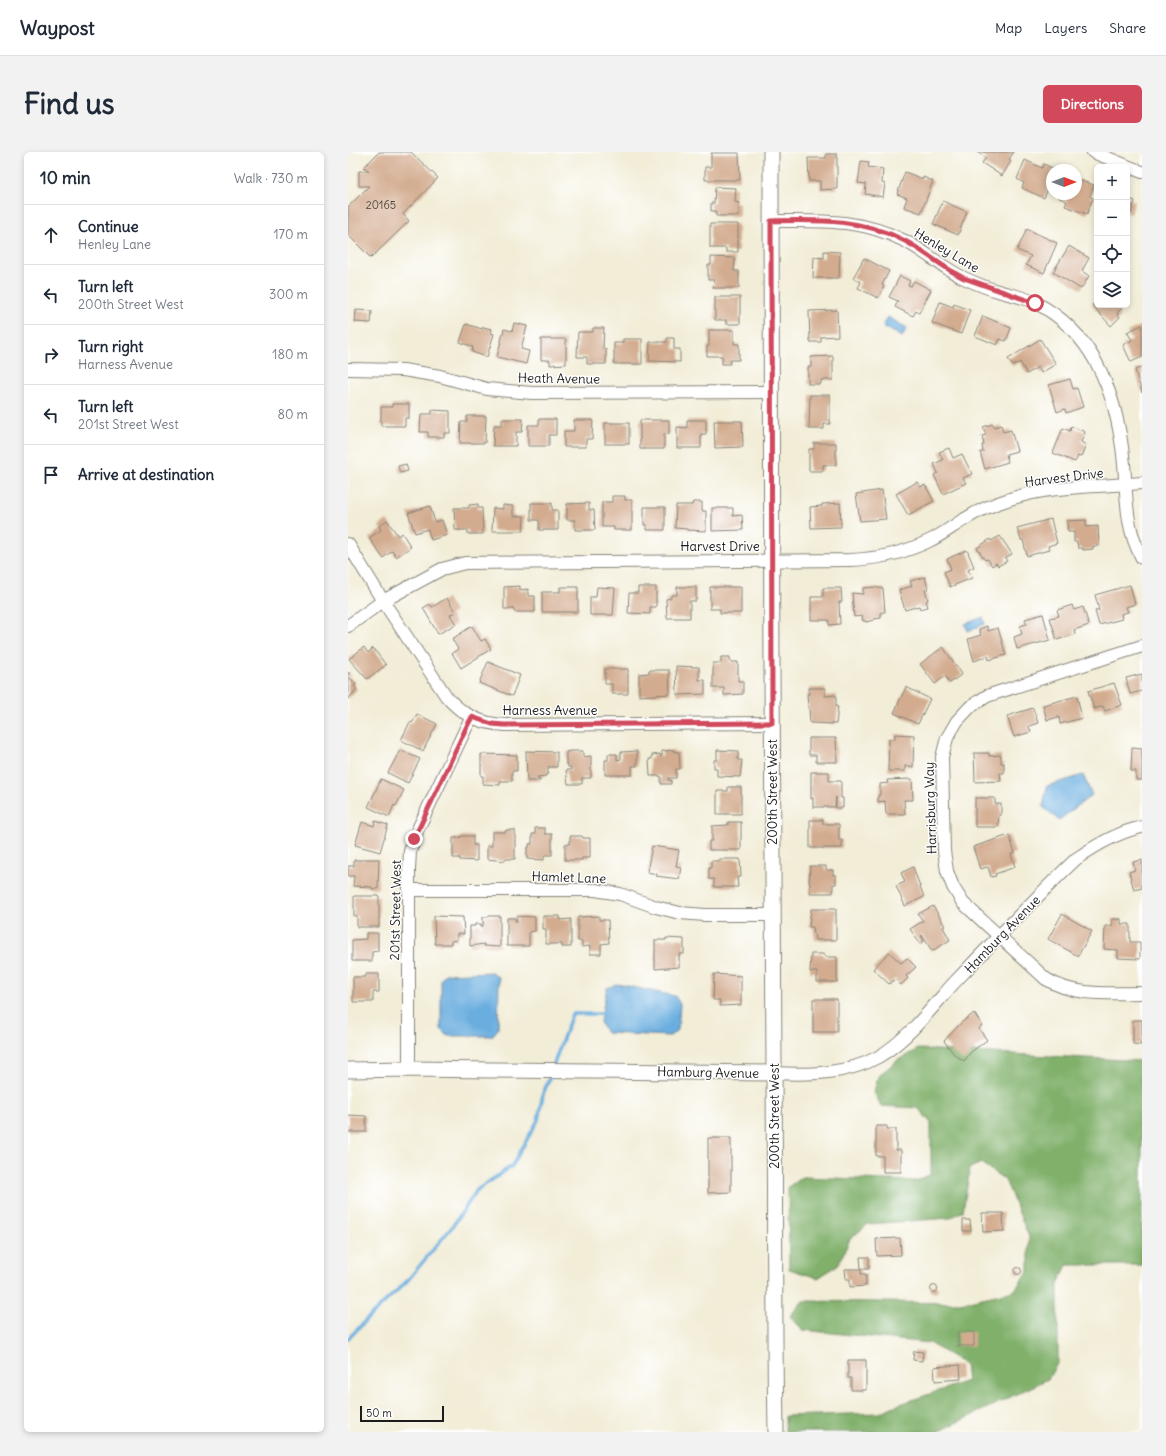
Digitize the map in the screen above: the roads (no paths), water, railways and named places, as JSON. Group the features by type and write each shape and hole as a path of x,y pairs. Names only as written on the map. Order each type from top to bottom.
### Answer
{"street":[{"name":"200th Street West","path":"771,152 774,1300 776,1432"},
{"path":"1092,152 1142,172"},
{"name":"Henley Lane","path":"771,221 840,221 879,230 910,244 953,273 989,288 1025,298 1040,305 1055,315 1085,344 1099,367 1111,398 1117,420 1123,456 1129,525 1132,537 1142,558"},
{"name":"Heath Avenue","path":"348,369 403,370 440,376 487,389 532,393 772,392"},
{"name":"Harvest Drive","path":"348,626 383,601 442,569 465,563 857,559 891,555 930,541 981,510 1010,498 1041,491 1142,483"},
{"name":"Harness Avenue","path":"348,544 383,601 446,696 454,706 472,717 492,724 504,725 772,723"},
{"name":"Harrisburg Way","path":"1142,646 987,696 967,710 951,729 944,747 942,767 944,851 947,872 953,887 963,903 1000,935 1046,979 1054,984 1076,992 1142,993"},
{"name":"201st Street West","path":"409,1069 409,860 412,844 459,741 472,717"},
{"name":"Hamburg Avenue","path":"348,1070 409,1069 802,1074 838,1071 857,1066 879,1057 902,1039 1000,935 1076,859 1090,849 1109,839 1129,830 1142,827"},
{"name":"Hamlet Lane","path":"409,890 595,890 620,894 656,907 680,913 706,915 773,915"}],"water":[{"path":"888,317 907,328 902,337 883,326"},
{"path":"983,617 985,624 968,631 965,624"},
{"path":"1083,775 1092,795 1059,820 1043,807 1047,786"},
{"path":"492,972 499,978 498,1029 492,1036 448,1036 441,1029 441,980 445,974"},
{"path":"618,984 675,996 680,1004 678,1030 670,1036 606,1033 600,1022 607,988"}],"waterway":[{"path":"553,1066 572,1014 607,1014"},
{"path":"348,1339 407,1281 452,1227 477,1190 512,1166 538,1120 543,1094 551,1074"}]}
